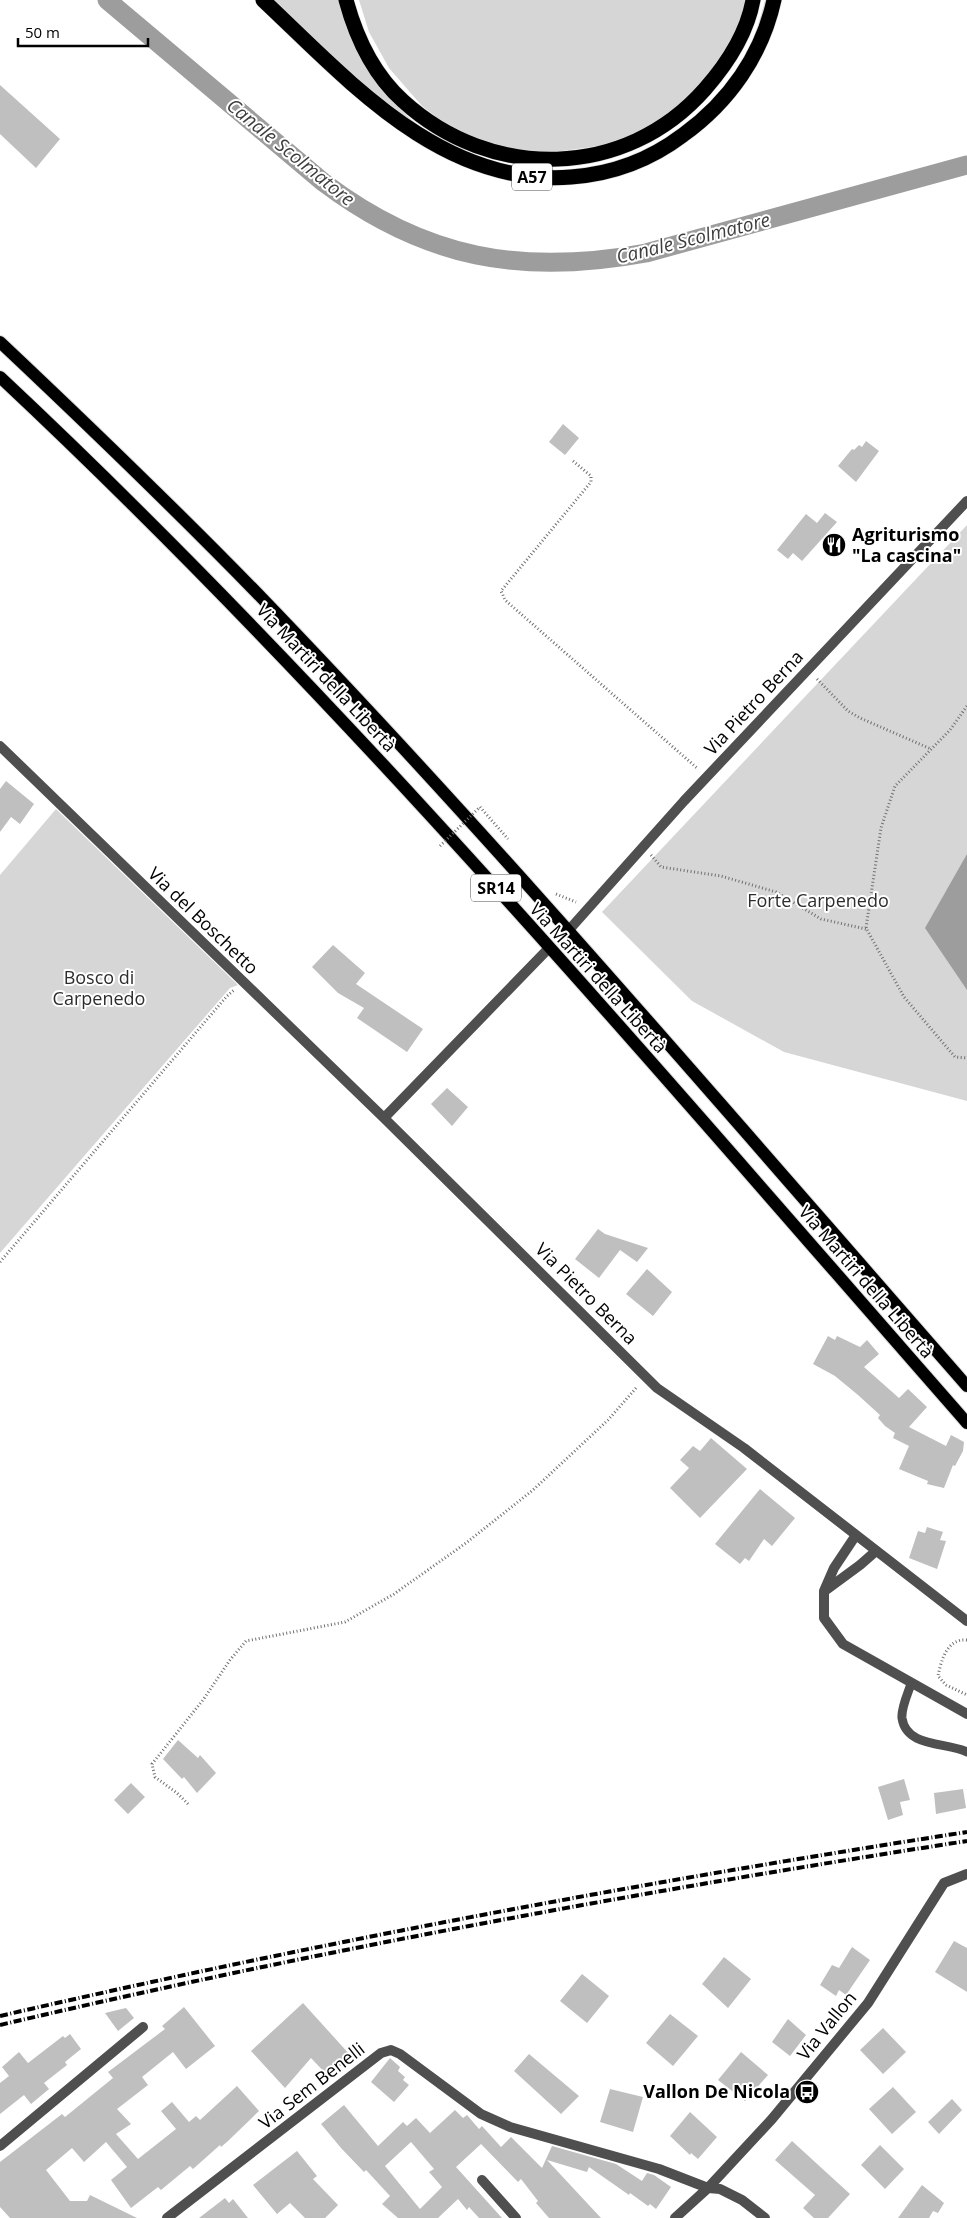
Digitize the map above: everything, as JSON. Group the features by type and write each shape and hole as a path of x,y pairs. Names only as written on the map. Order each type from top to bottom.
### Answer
{"highway":[{"name":"A57","path":"263,0 356,88 408,128 440,148 472,163 502,172 530,177 560,178 586,176 635,163 657,152 691,130 721,102 745,72 756,54 765,32 774,0"},
{"name":"A57","path":"346,0 352,25 366,52 401,100 452,135 476,145 524,158 544,161 595,156 617,149 647,135 681,114 714,79 728,60 747,23 753,0"}],"main road":[{"name":"Via Martiri della Libertà","path":"0,342 77,415 254,591 361,703 568,932 967,1386"},
{"name":"Via Martiri della Libertà","path":"0,377 123,494 343,720 550,948 967,1423"}],"street":[{"name":"Via Pietro Berna","path":"568,932 588,907 707,776 967,501"},
{"name":"Via del Boschetto","path":"0,746 384,1118"},
{"path":"384,1118 550,948"},
{"name":"Via Pietro Berna","path":"384,1118 657,1388 744,1448 967,1621"},
{"path":"856,1535 834,1568 824,1591 824,1618 843,1644 910,1684 967,1714"},
{"path":"824,1591 876,1551"},
{"name":"Via Vallon","path":"675,2218 708,2188 772,2119 868,2003 944,1883 967,1874"},
{"path":"0,2146 143,2027"},
{"name":"Via Sem Benelli","path":"167,2218 381,2053 391,2050 400,2054 481,2114 510,2127 659,2169 708,2188"},
{"path":"482,2180 516,2218"},
{"path":"708,2188 720,2189 742,2200 765,2218"}],"lane":[{"path":"910,1684 902,1717 909,1731 923,1740 960,1748 967,1752"}],"path":[{"path":"573,461 591,476 591,482 501,592 505,600 707,776"},
{"path":"808,670 854,714 931,749"},
{"path":"967,706 950,730 895,786 881,828 866,929 904,997 955,1057 967,1058"},
{"path":"440,846 480,807 512,844"},
{"path":"644,846 661,867 721,876 776,892 821,919 866,929"},
{"path":"551,888 558,896 588,907"},
{"path":"0,1262 227,996 246,986"},
{"path":"188,1804 177,1793 154,1777 152,1764 203,1700 230,1660 246,1641 345,1622 394,1594 466,1543 533,1490 608,1420 646,1378"},
{"path":"967,1640 954,1643 948,1650 941,1661 938,1676 946,1685 967,1695"}],"green space":[{"path":"271,0 341,0 354,38 373,74 398,106 428,133 467,154 509,167 553,170 596,166 638,153 677,133 711,105 738,70 751,45 765,0 767,0 756,38 744,65 712,105 682,132 648,152 611,165 573,172 533,172 493,165 454,150 403,120 335,62"},
{"path":"359,0 748,0 730,50 678,111 614,144 547,153 516,150 477,139 448,126 422,106 389,68 369,32"},
{"name":"Forte Carpenedo","path":"967,525 967,1101 784,1052 692,1001 602,912"},
{"name":"Bosco di Carpenedo","path":"56,809 238,985 230,988 0,1253 0,875"}],"shaded area":[{"path":"967,854 967,990 925,928"}],"building":[{"path":"0,85 60,139 36,168 0,134"},
{"path":"563,424 579,438 565,455 549,442"},
{"path":"866,441 879,451 856,482 838,466 852,449 854,450 859,445 862,447"},
{"path":"825,513 837,522 802,561 793,553 788,559 777,550 806,514 817,523"},
{"path":"6,781 34,804 20,824 11,817 0,832 0,789"},
{"path":"333,945 365,973 356,984 423,1029 407,1052 357,1018 364,1008 338,993 312,967"},
{"path":"447,1088 468,1107 452,1126 431,1104"},
{"path":"598,1229 605,1234 648,1248 637,1262 620,1250 599,1278 575,1259"},
{"path":"647,1269 672,1292 653,1316 626,1294"},
{"path":"828,1336 835,1340 837,1336 860,1347 867,1340 879,1354 864,1367 899,1398 908,1389 927,1407 909,1427 946,1446 951,1435 964,1442 963,1451 955,1466 953,1465 944,1488 927,1484 928,1481 899,1469 909,1446 893,1438 895,1433 885,1426 878,1418 880,1415 858,1395 835,1376 813,1364"},
{"path":"711,1438 747,1469 700,1518 670,1488 689,1468 680,1460 693,1446 700,1451"},
{"path":"760,1489 795,1518 772,1546 764,1539 749,1561 745,1558 740,1564 715,1544"},
{"path":"927,1527 943,1532 940,1540 946,1541 937,1569 909,1558 918,1531 925,1533"},
{"path":"178,1740 198,1758 200,1755 216,1773 197,1793 184,1777 182,1779 163,1759"},
{"path":"904,1779 910,1800 900,1802 903,1815 888,1820 878,1787"},
{"path":"131,1783 145,1797 128,1814 114,1800"},
{"path":"963,1789 966,1808 936,1814 934,1793"},
{"path":"954,1941 967,1948 967,1992 935,1972"},
{"path":"852,1947 870,1960 846,1995 839,1990 836,1996 820,1985 832,1965 839,1968"},
{"path":"724,1957 751,1979 728,2008 702,1984"},
{"path":"582,1974 609,1996 587,2023 560,2001"},
{"path":"303,2003 351,2056 329,2077 311,2058 285,2088 251,2051"},
{"path":"184,2007 215,2046 186,2069 173,2052 142,2077 148,2085 117,2109 131,2124 116,2134 138,2159 176,2129 161,2111 172,2102 189,2122 196,2116 200,2120 237,2086 259,2111 228,2141 221,2147 220,2145 193,2169 190,2166 161,2190 158,2187 131,2208 111,2180 127,2167 106,2142 84,2162 72,2148 46,2170 70,2201 87,2201 90,2195 137,2218 10,2218 0,2207 0,2162 62,2114 65,2117 113,2078 108,2072 165,2029 162,2026"},
{"path":"126,2008 134,2018 118,2031 105,2013"},
{"path":"670,2014 698,2036 673,2066 646,2043"},
{"path":"788,2019 806,2035 790,2056 772,2042"},
{"path":"883,2028 906,2052 883,2074 860,2050"},
{"path":"70,2034 81,2049 65,2062 67,2065 44,2083 49,2089 31,2104 24,2095 0,2114 0,2083 9,2076 2,2067 19,2052 28,2063 63,2036 65,2038"},
{"path":"741,2052 768,2075 745,2101 718,2080"},
{"path":"529,2054 579,2096 561,2114 514,2071"},
{"path":"390,2058 400,2067 398,2071 405,2077 403,2080 409,2085 394,2102 371,2082"},
{"path":"893,2087 916,2112 892,2134 869,2109"},
{"path":"610,2089 643,2097 633,2132 600,2122"},
{"path":"952,2099 962,2110 939,2134 928,2122"},
{"path":"344,2105 378,2146 403,2122 407,2126 416,2118 430,2133 455,2110 463,2118 467,2115 479,2129 482,2126 501,2147 511,2137 542,2168 552,2146 616,2164 642,2181 647,2173 654,2175 671,2187 656,2209 650,2204 648,2206 630,2193 629,2195 589,2167 587,2172 547,2160 601,2218 549,2218 536,2203 538,2201 521,2179 518,2182 481,2144 456,2167 502,2218 479,2218 469,2207 467,2210 458,2199 438,2218 398,2218 382,2204 390,2196 366,2170 364,2172 341,2148 321,2124","holes":["411,2142 434,2169 429,2172 442,2187 420,2209 385,2166"]},
{"path":"690,2112 717,2137 698,2159 691,2153 690,2155 670,2136"},
{"path":"792,2141 850,2194 828,2218 814,2218 803,2208 815,2195 775,2160"},
{"path":"880,2145 904,2169 885,2189 861,2165"},
{"path":"297,2151 317,2176 313,2179 338,2205 325,2218 305,2218 290,2203 277,2214 253,2185"},
{"path":"922,2185 944,2203 938,2213 933,2211 929,2218 898,2218"},
{"path":"225,2198 229,2203 233,2199 248,2218 199,2218"}],"waterway":[{"name":"Canale Scolmatore","path":"107,0 323,182 361,208 399,229 437,244 476,255 516,261 558,262 601,260 646,253 967,165"}],"railway":[{"path":"0,2016 361,1938 724,1871 967,1832"},
{"path":"0,2025 361,1947 603,1901 967,1841"}],"place":[{"name":"Agriturismo \"La cascina\"","path":"834,545"},
{"name":"Vallon De Nicola","path":"807,2092"}]}
